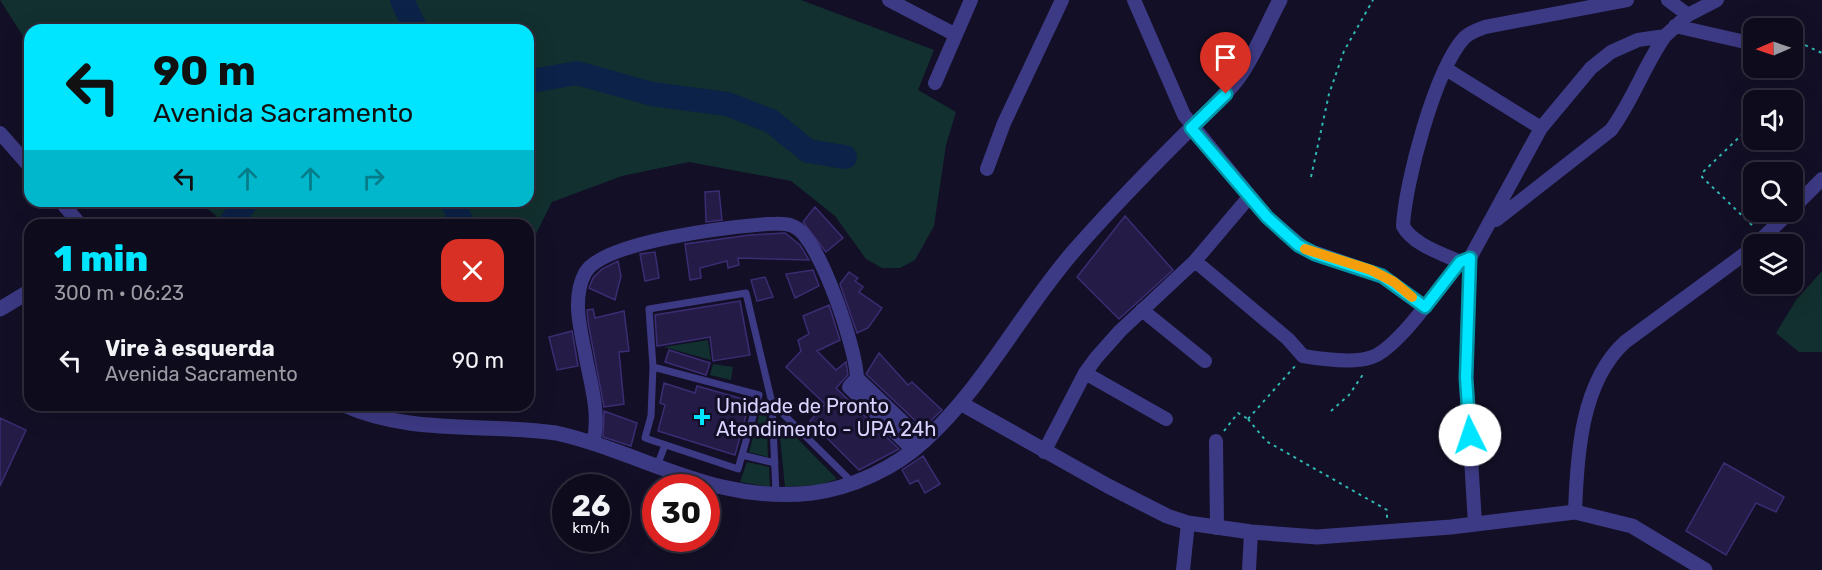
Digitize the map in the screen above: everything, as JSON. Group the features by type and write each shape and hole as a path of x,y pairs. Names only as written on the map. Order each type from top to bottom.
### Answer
{"street":[{"path":"889,0 956,35"},
{"path":"935,83 971,0"},
{"path":"987,169 1005,123 1062,0"},
{"path":"1134,0 1141,20 1160,56 1177,102 1191,128 1250,196 1298,245 1315,254 1382,276 1425,307"},
{"path":"358,411 375,418 393,421 529,429 556,433 593,443 656,468 715,486 776,493 813,493 852,483 879,471 919,446 962,404 1013,330 1073,252 1239,78 1258,47 1280,0"},
{"path":"1465,260 1415,238 1406,232 1403,226 1424,122 1446,69 1464,38 1473,31 1627,0"},
{"path":"1668,0 1688,15"},
{"path":"1486,230 1513,204 1580,157 1611,130 1626,110 1648,61 1670,31 1688,15 1717,0"},
{"path":"1195,261 1281,333 1303,357 1329,360 1372,357 1402,332 1465,260 1486,230 1541,128 1591,68 1611,52 1638,40 1670,31 1743,42"},
{"path":"1446,69 1541,128"},
{"path":"0,133 24,160"},
{"path":"1803,198 1822,179"},
{"path":"1044,452 1085,373 1107,345 1195,261 1250,196"},
{"path":"65,207 76,219"},
{"path":"1767,234 1779,222"},
{"path":"593,443 596,433 594,401 578,320 579,291 585,272 597,260 616,251 662,239 781,224 797,228 812,247 822,266 851,343 857,378 919,446"},
{"path":"1575,512 1581,442 1594,391 1607,360 1625,342 1743,254"},
{"path":"1465,260 1466,378 1474,523"},
{"path":"0,309 24,295"},
{"path":"1142,310 1205,361"},
{"path":"1085,373 1166,419"},
{"path":"962,404 1044,452 1151,508 1188,524 1317,537 1575,512 1632,526 1705,570"},
{"path":"1216,441 1217,528"},
{"path":"1183,570 1188,524"},
{"path":"1249,570 1251,532"}],"lane":[{"path":"653,367 759,395 738,469 645,438 651,416 653,367 649,309 746,293 772,403 776,493"},
{"path":"772,403 852,483"},
{"path":"656,468 665,445"},
{"path":"742,455 775,463"}],"path":[{"path":"1311,177 1329,94 1344,51 1373,0"},
{"path":"1803,44 1822,53"},
{"path":"1743,133 1705,167 1702,177 1750,234"},
{"path":"1248,418 1303,357"},
{"path":"1331,411 1349,395 1372,357"},
{"path":"1216,441 1238,413 1248,418 1266,441 1387,510 1387,532"}],"green space":[{"path":"0,0 801,0 934,50 918,90 956,112 946,145 934,226 915,260 900,268 882,268 866,259 835,216 791,181 689,162 622,176 552,202 534,238 534,219 220,219 205,207 534,207 534,24 24,24 24,38"},
{"path":"1822,271 1822,352 1799,352 1776,333 1803,292"},
{"path":"708,340 711,360 664,347"},
{"path":"713,364 733,367 731,380 710,375"},
{"path":"763,401 766,401 768,457 749,452"},
{"path":"785,426 837,479 819,485 785,487 779,428"},
{"path":"747,462 769,467 770,487 740,482"}],"building":[{"path":"719,191 722,220 706,222 705,192"},
{"path":"815,207 843,238 826,252 803,222"},
{"path":"1125,216 1173,270 1119,319 1077,277"},
{"path":"785,233 800,245 809,260 738,258 739,265 728,268 727,261 700,268 701,278 690,280 685,244 750,235"},
{"path":"655,252 659,278 645,281 640,254"},
{"path":"618,261 621,276 615,300 589,288 593,278 602,269"},
{"path":"813,270 819,286 795,298 786,274"},
{"path":"849,272 858,278 855,281 863,287 859,292 882,308 868,328 857,333 840,284"},
{"path":"765,277 773,297 757,301 751,280"},
{"path":"740,301 750,355 713,361 710,337 657,346 655,315"},
{"path":"829,305 840,340 817,351 836,370 846,362 848,375 836,388 899,449 859,470 810,421 825,404 786,367 801,351 798,340 809,334 803,316"},
{"path":"593,309 595,318 624,311 629,351 619,352 624,404 604,407 588,322 587,310"},
{"path":"572,331 578,366 557,370 549,337"},
{"path":"669,350 710,363 706,375 665,362"},
{"path":"879,353 908,385 912,382 942,410 923,428 866,374"},
{"path":"664,383 695,393 697,386 750,401 735,455 658,431 665,405 660,403"},
{"path":"604,411 637,423 631,446 603,437"},
{"path":"0,418 26,430 0,486"},
{"path":"923,456 940,484 925,493 918,480 910,484 902,470"},
{"path":"1724,463 1784,497 1776,512 1756,503 1726,555 1686,531"}],"waterway":[{"path":"402,0 413,24"},
{"path":"534,80 577,73 652,94 727,104 771,121 808,151 845,157"},
{"path":"234,219 242,207"},
{"path":"455,207 460,219"}],"slow traffic":[{"path":"1305,249 1325,258 1371,270 1394,282 1412,297"}],"place":[{"name":"Unidade de Pronto Atendimento - UPA 24h","path":"702,417"}],"route":[{"path":"1226,94 1191,128 1267,217 1298,245 1325,258 1371,270 1394,282 1425,307 1460,262 1470,258 1466,378 1470,435"}]}
